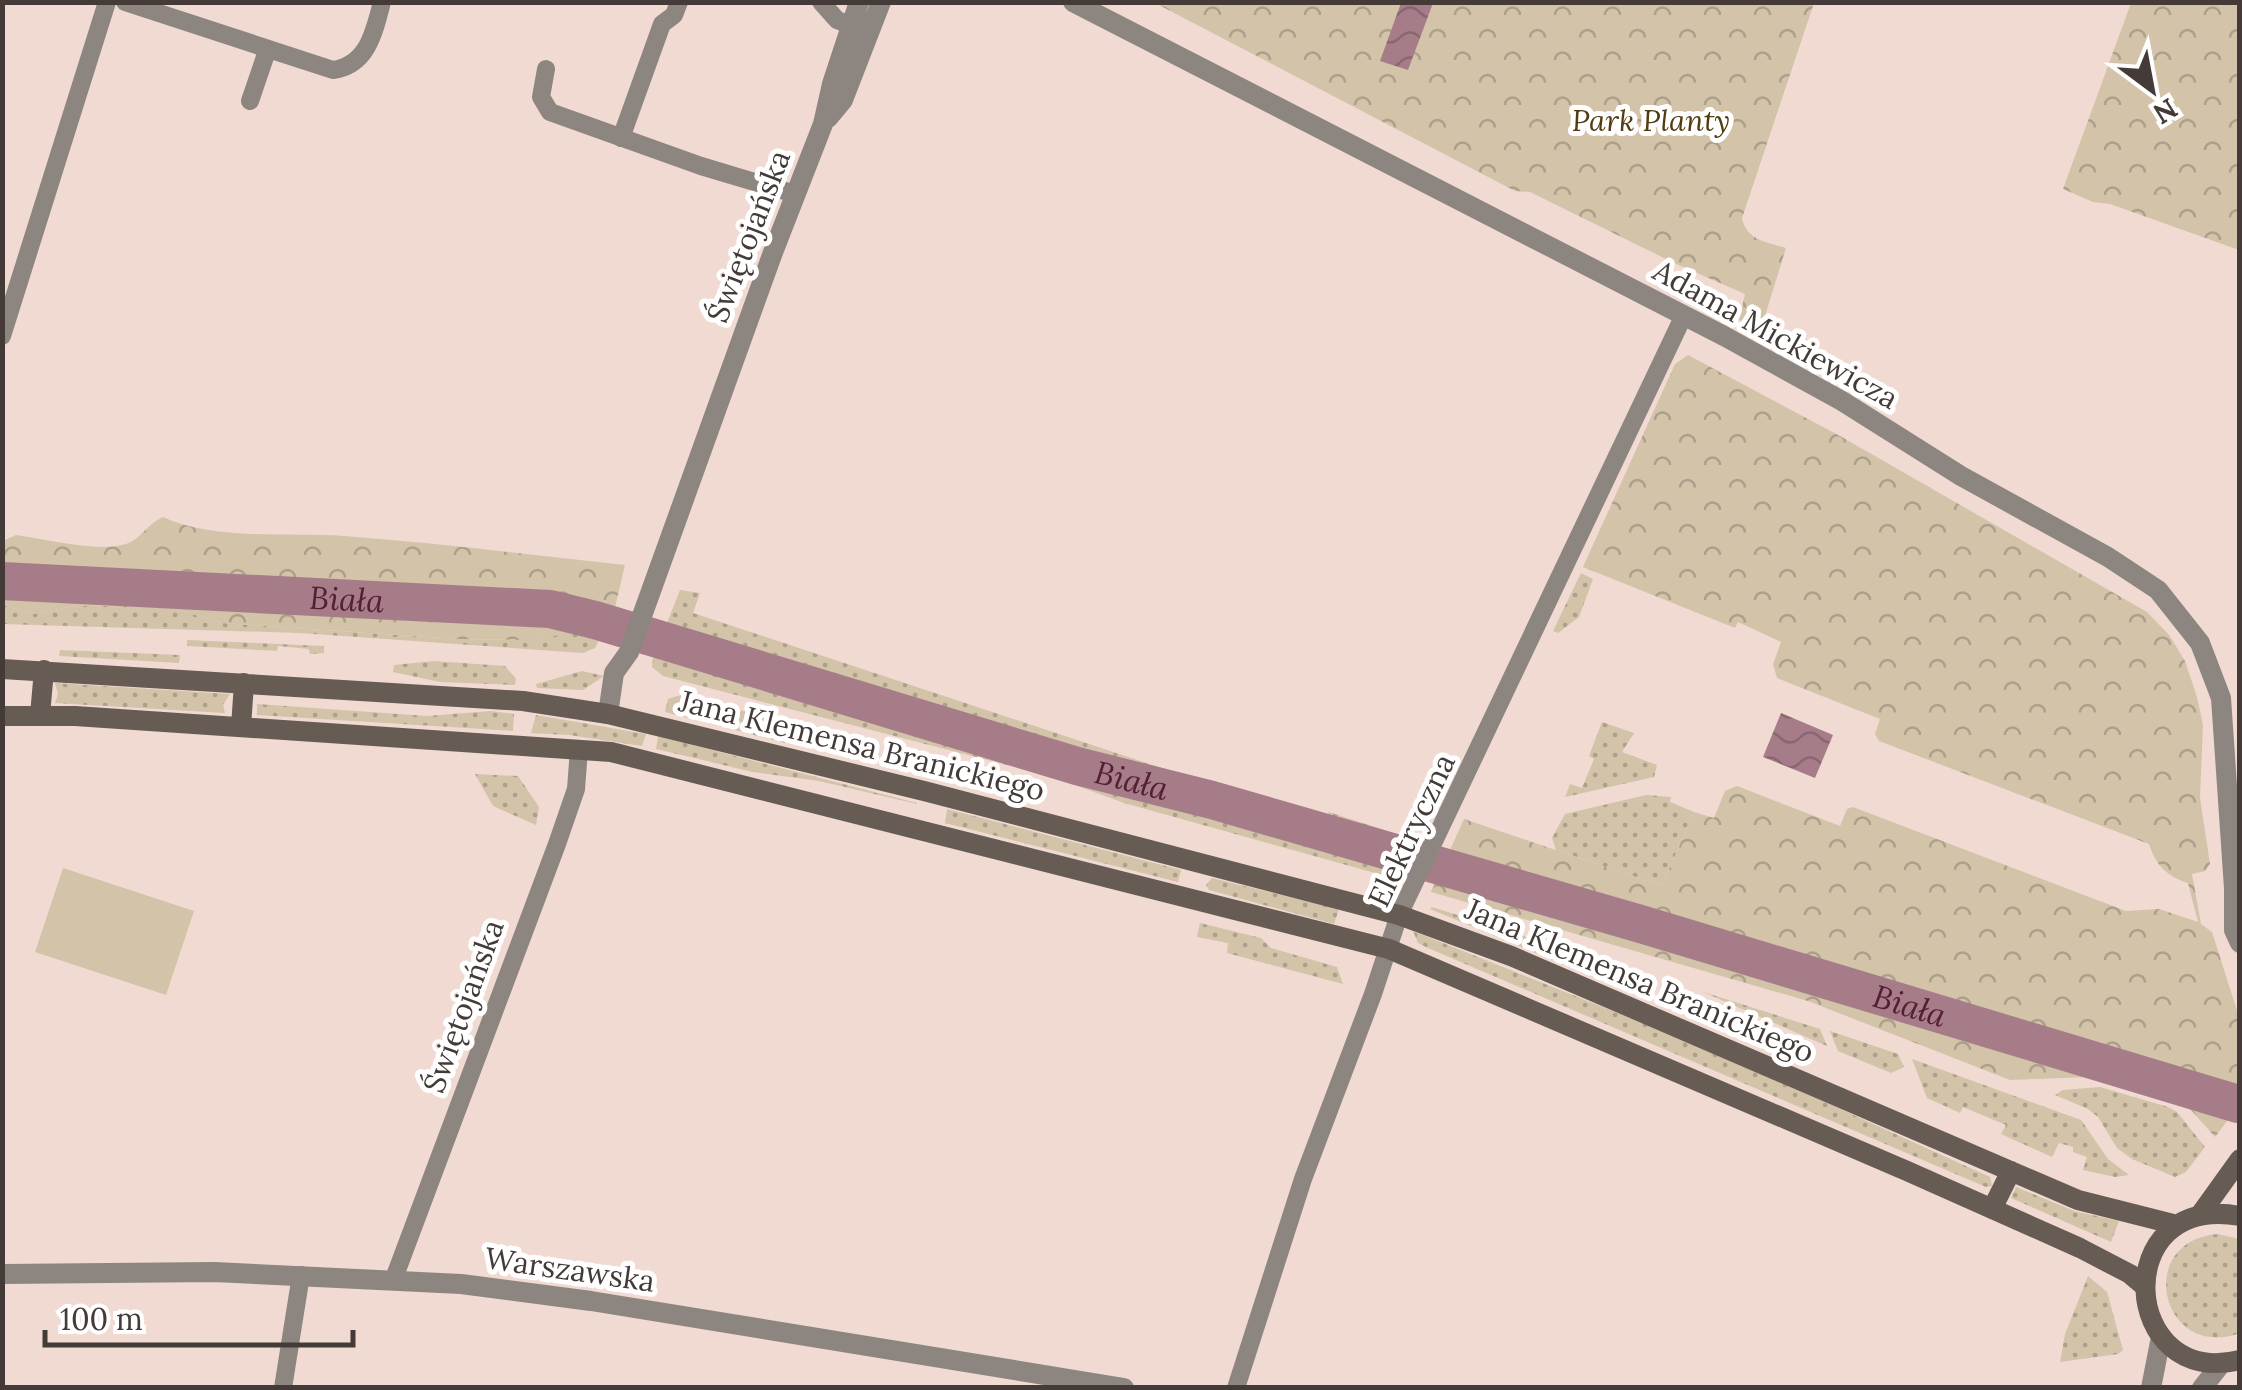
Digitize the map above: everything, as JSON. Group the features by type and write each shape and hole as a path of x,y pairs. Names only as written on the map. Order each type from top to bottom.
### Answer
{"main road":[{"name":"Jana Klemensa Branickiego","path":"2,669 524,701 608,714 924,792 1400,915 1564,978 2078,1200 2177,1225"},
{"path":"40,715 44,670"},
{"path":"240,726 244,683"},
{"path":"2,716 240,726 612,752 1390,949 1992,1209 2110,1263 2143,1286"},
{"path":"916,828 925,825 932,812 924,792"},
{"path":"2199,1216 2238,1160"},
{"path":"1992,1209 2010,1171"},
{"path":"2230,1362 2198,1361 2178,1352 2161,1337 2145,1304 2143,1286 2153,1251 2177,1225 2219,1213 2240,1216"}],"street":[{"path":"2,336 107,2"},
{"path":"125,2 322,69 343,69 364,54 382,2"},
{"path":"621,138 662,24 674,15 679,2"},
{"name":"Świętojańska","path":"608,714 628,677 629,652 672,527 823,124 859,2"},
{"name":"Świętojańska","path":"823,124 843,100 882,2"},
{"name":"Adama Mickiewicza","path":"1073,2 1842,400 1961,476 2108,557 2158,590 2200,643 2221,698 2237,894 2234,930 2240,944"},
{"path":"827,5 838,20 853,26"},
{"path":"250,101 266,51"},
{"path":"546,69 541,98 546,110 795,194"},
{"name":"Elektryczna","path":"1236,1388 1303,1179 1400,915 1684,315"},
{"name":"Świętojańska","path":"394,1281 557,844 576,789 578,749"},
{"name":"Warszawska","path":"2,1274 214,1272 461,1284 591,1301 1050,1381 1124,1388"},
{"path":"284,1388 301,1275"},
{"path":"2151,1388 2161,1337"},
{"path":"2202,1388 2230,1362"}],"green space":[{"name":"Park Planty","path":"1155,3 1814,3 1742,218 1753,236 1786,248 1760,332 1739,320 1745,294 1530,192 1515,191"},
{"path":"2131,3 2239,3 2239,250 2063,189"},
{"path":"1688,355 1840,436 2147,612 2169,635 2185,661 2203,725 2200,798 2210,864 2205,871 2192,874 2201,924 2212,932 2240,1020 2239,1097 2215,1137 2174,1096 2114,1076 2010,1080 1808,1001 1431,892 1464,819 1662,886 1694,812 1714,818 1725,791 1737,786 1840,826 1847,809 1853,807 2126,911 2159,909 2198,922 2188,883 2163,869 2149,844 1879,741 1875,734 1880,719 1777,678 1773,664 1781,642 1738,622 1735,628 1583,567 1675,364"},
{"path":"163,517 228,533 379,539 625,565 611,624 535,640 457,639 222,623 161,605 75,606 33,614 3,605 3,541 16,535 115,546 131,542"},
{"path":"1581,573 1593,579 1579,617 1558,633 1553,631"},
{"path":"680,590 700,593 693,613 1325,822 1329,812 1406,837 1410,832 1414,834 1393,878 1124,803 1053,777 663,676 652,667 652,661"},
{"path":"3,605 33,614 75,606 162,605 222,623 457,639 535,640 611,627 605,643 599,640 595,648 583,653 300,633 3,624"},
{"path":"187,640 324,646 324,653 310,654 309,649 278,646 277,651 187,646"},
{"path":"60,650 180,655 179,663 59,656"},
{"path":"434,661 505,666 516,679 515,685 440,682 393,672 394,665"},
{"path":"582,671 604,676 583,690 537,688 536,684"},
{"path":"55,683 230,694 223,705 225,713 55,703"},
{"path":"682,695 774,719 786,741 665,712 668,699"},
{"path":"257,704 427,716 491,711 514,714 513,731 257,715"},
{"path":"536,715 646,734 642,746 531,733"},
{"path":"1602,722 1634,733 1622,752 1657,765 1654,777 1565,797 1570,784 1582,788 1594,759 1589,756"},
{"path":"658,736 917,803 917,804 656,749"},
{"path":"475,774 518,776 539,807 536,825 493,806"},
{"path":"1646,795 1671,797 1670,802 1694,812 1662,886 1556,850 1552,838 1565,814"},
{"path":"947,809 1181,870 1178,882 945,823"},
{"path":"63,868 194,911 166,995 35,952"},
{"path":"1212,878 1339,909 1334,924 1209,890 1206,885"},
{"path":"1432,907 1616,965 1623,982 1618,987"},
{"path":"1200,923 1261,938 1271,948 1337,967 1343,984 1227,953 1228,943 1197,937"},
{"path":"1413,931 1710,1050 1990,1177 1992,1186 1986,1187 1428,948 1418,943"},
{"path":"1703,992 1820,1029 1827,1046"},
{"path":"1830,1031 1898,1054 1904,1067 1891,1073 1838,1051"},
{"path":"1912,1059 2081,1120 2108,1159 2129,1175 2115,1177 2083,1170 2087,1157 2073,1152 2073,1147 2059,1143 2052,1157 2001,1134 2006,1125 1963,1107 1960,1113 1927,1098"},
{"path":"2100,1087 2177,1112 2205,1147 2186,1172 2175,1177 2132,1159 2117,1148 2098,1117 2055,1095 2063,1090"},
{"path":"2016,1187 2074,1211 2119,1221 2111,1242 2011,1198"},
{"path":"2218,1234 2239,1239 2240,1333 2213,1337 2191,1331 2176,1316 2168,1297 2167,1276 2174,1256 2191,1241"},
{"path":"2088,1276 2107,1292 2123,1350 2060,1362 2065,1334"}],"water":[{"path":"1401,3 1433,3 1408,70 1380,61"},
{"path":"1781,713 1833,735 1815,778 1763,757"}],"waterway":[{"name":"Biała","path":"2,581 550,609 1077,766 1212,800 1644,925 2238,1104"}]}
